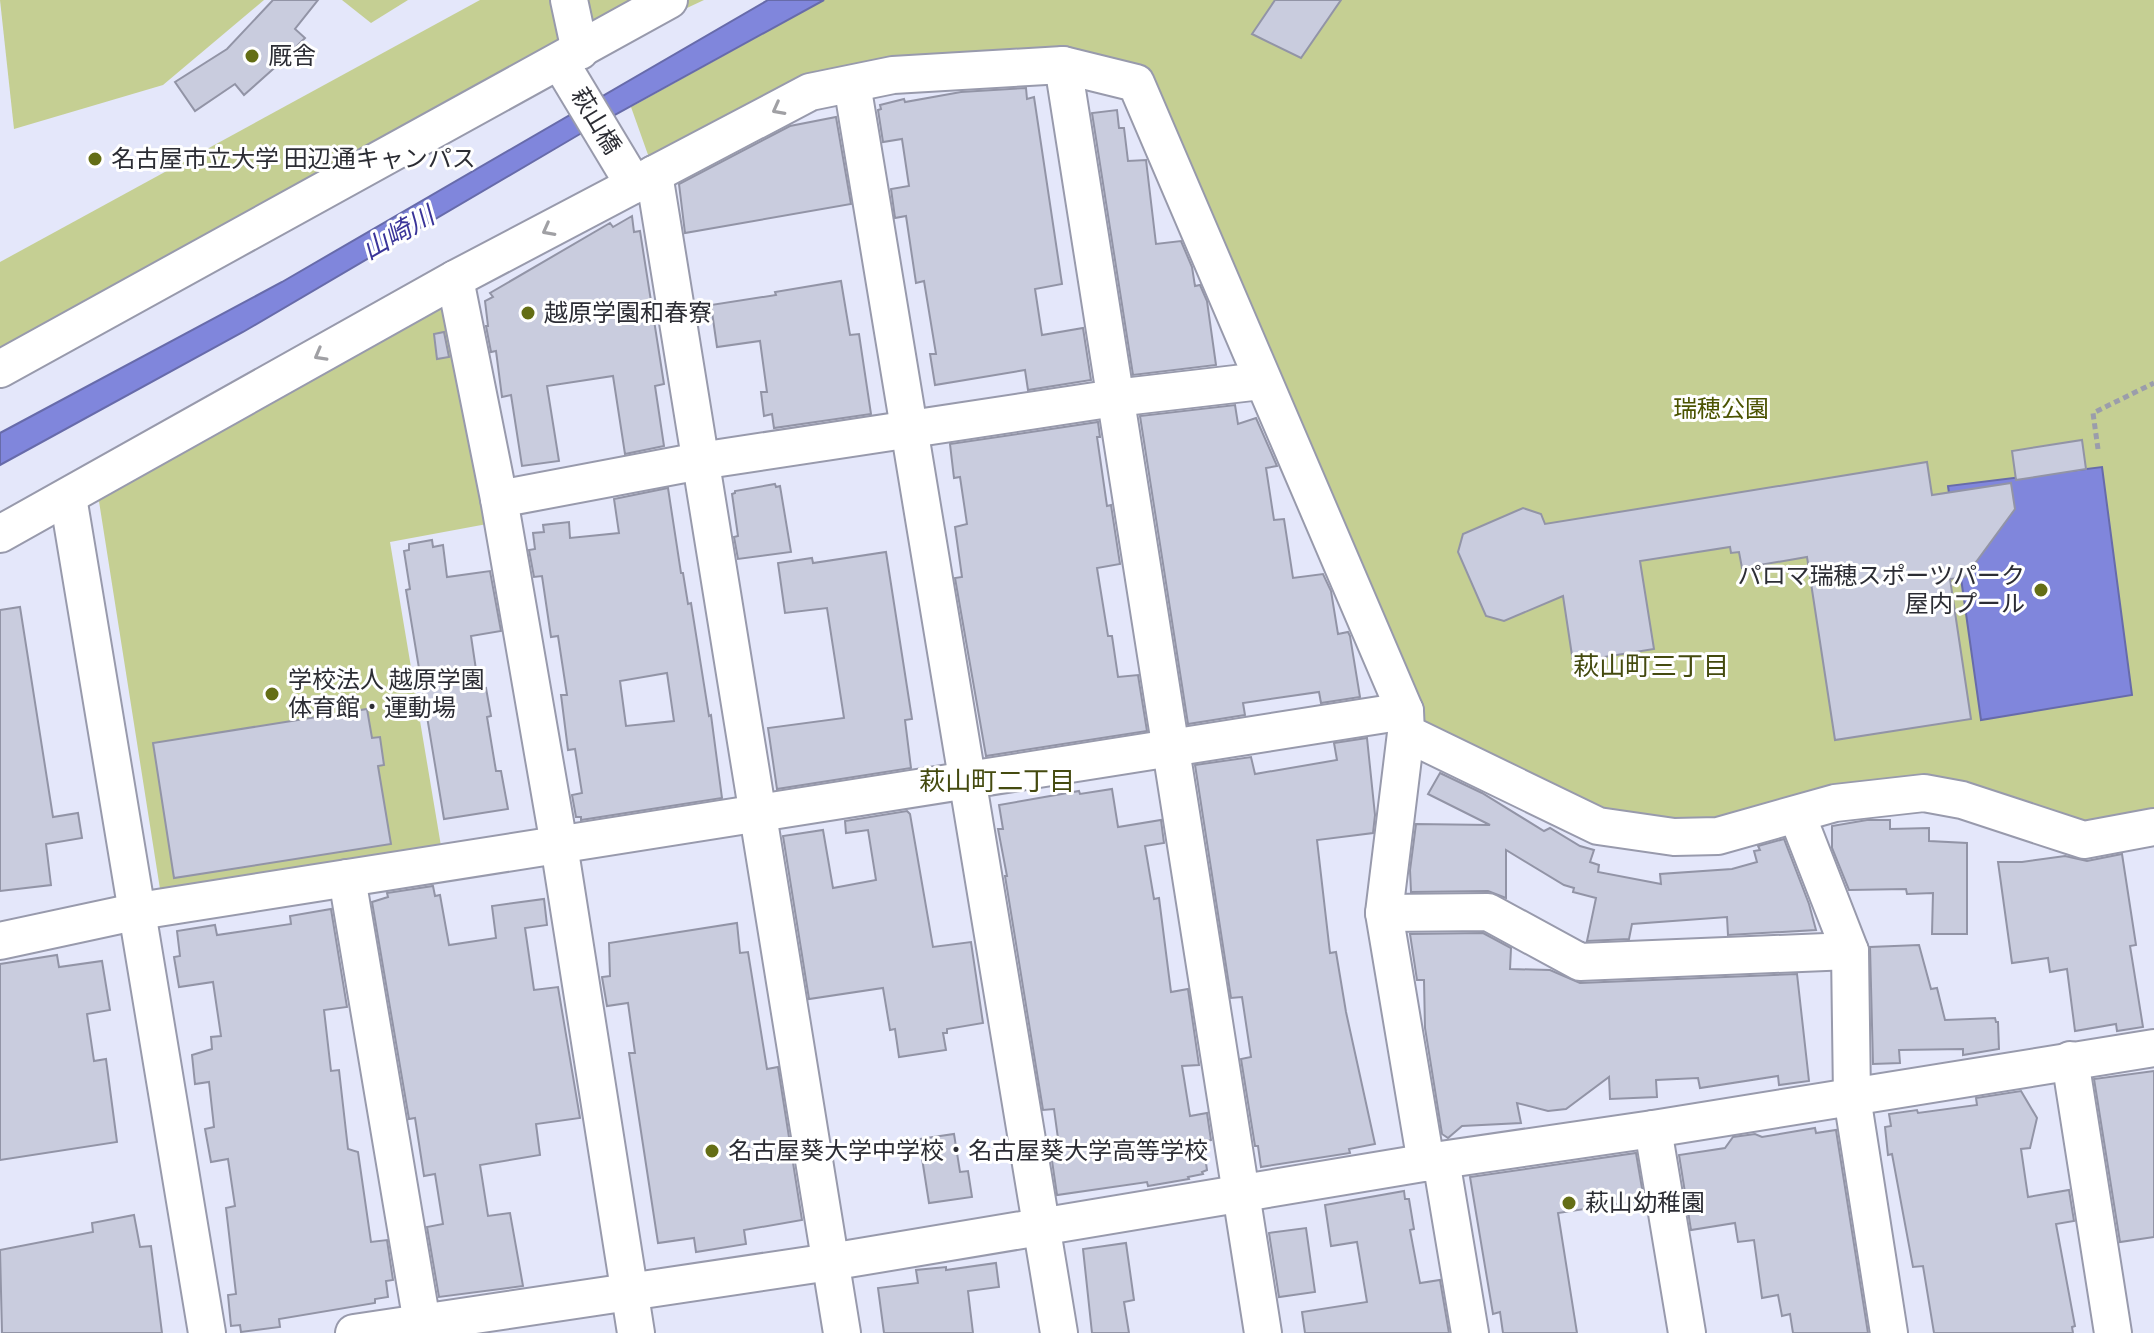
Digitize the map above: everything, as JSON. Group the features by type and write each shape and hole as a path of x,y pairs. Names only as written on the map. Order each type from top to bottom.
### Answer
{"street":[{"name":"萩山橋","path":"569,0 570,64 637,175"},
{"path":"0,369 570,64 669,0"},
{"path":"1063,65 1263,1333"},
{"path":"0,534 637,175 810,92 893,75 1063,65 1136,83 1405,722 1384,913 1470,1333"},
{"path":"852,84 1059,1333"},
{"path":"637,175 700,461 842,1333"},
{"path":"455,279 499,499 559,845 636,1333"},
{"path":"499,499 700,461 1115,398 1261,381"},
{"path":"68,497 207,1333"},
{"path":"0,941 139,911 1171,748 1405,722 1598,826 1674,837 1718,836 1835,803 1924,793 1962,800 2084,840 2154,827"},
{"path":"1797,815 1850,951 1852,1097 1889,1333"},
{"path":"347,878 422,1323"},
{"path":"1384,913 1488,912 1580,962 1850,951"},
{"path":"354,1333 830,1262 1434,1161 2154,1048"},
{"path":"2070,1060 2113,1333"},
{"path":"1653,1129 1687,1333"}],"path":[{"path":"2098,449 2093,413 2154,383"}],"green space":[{"path":"0,0 264,0 163,85 14,129"},
{"path":"342,0 408,0 371,23"},
{"path":"480,0 555,0 569,47 0,361 0,262"},
{"path":"582,0 704,0 591,53"},
{"name":"瑞穂公園","path":"824,0 2154,0 2154,827 2084,840 1962,800 1674,837 1406,733 1136,83 1063,65 818,70 652,166 631,107"},
{"name":"学校法人 越原学園 体育館・運動場","path":"451,299 487,524 390,542 441,846 160,889 98,495"}],"water":[{"name":"山崎川","path":"768,0 824,0 580,134 243,332 0,465 0,433 282,282"},
{"name":"パロマ瑞穂スポーツパーク 屋内プール","path":"2102,467 2132,695 1981,720 1948,486"}],"building":[{"name":"厩舎","path":"273,0 318,0 295,29 305,38 244,95 235,84 195,111 175,82 227,49"},
{"path":"1275,0 1341,0 1301,58 1252,34"},
{"path":"1026,88 1027,99 1034,97 1062,284 1035,289 1042,335 1083,328 1091,380 1028,390 1025,370 935,385 930,354 936,354 924,281 916,283 906,216 895,218 891,189 909,186 902,139 883,142 878,110 881,109 880,105 904,99 905,102 961,92"},
{"path":"1117,110 1119,128 1124,128 1128,161 1146,160 1156,244 1181,241 1192,267 1195,286 1200,285 1207,301 1216,365 1133,375 1092,113"},
{"path":"836,117 851,204 685,233 679,184 790,126"},
{"name":"越原学園和春寮","path":"632,216 634,232 640,231 664,384 655,386 664,446 625,454 613,376 547,386 559,461 522,466 511,395 502,397 496,351 491,352 485,301 493,297 490,293 610,223 613,227"},
{"path":"841,281 850,335 859,334 871,414 774,428 772,414 764,416 761,392 767,392 760,341 717,347 711,305"},
{"path":"444,332 449,357 437,359 434,334"},
{"path":"1235,405 1238,424 1256,418 1277,466 1266,468 1274,520 1284,519 1293,578 1323,574 1331,591 1338,634 1348,632 1350,636 1360,697 1321,703 1319,692 1243,703 1245,715 1188,724 1140,416"},
{"path":"1098,422 1100,437 1097,437 1107,506 1111,505 1120,564 1097,568 1118,677 1138,675 1147,731 986,756 955,578 962,577 955,527 967,524 960,477 954,478 950,444"},
{"path":"2082,440 2086,469 2016,480 2012,451"},
{"path":"1927,462 1932,495 2011,483 2015,509 1965,577 1950,579 1971,719 1835,740 1807,557 1742,568 1739,552 1731,553 1730,547 1640,561 1654,649 1573,662 1563,596 1504,621 1486,616 1458,552 1463,534 1523,508 1541,514 1545,524"},
{"path":"775,484 776,487 780,486 791,552 738,559 732,494"},
{"path":"668,488 681,573 688,604 691,603 711,715 722,798 581,820 581,817 576,817 572,795 582,793 575,749 568,750 561,695 567,695 558,636 551,637 542,576 534,577 529,550 535,549 533,533 544,532 543,525 569,522 570,538 619,533 614,499","holes":["667,673 674,721 626,726 620,681"]},
{"path":"432,540 433,547 443,545 447,577 490,571 501,631 471,636 479,690 486,688 491,716 487,717 496,771 501,771 508,809 444,819 406,590 410,589 404,551 409,550 409,544"},
{"path":"886,552 912,719 905,720 911,768 777,789 768,728 844,718 827,608 785,613 778,563 812,558 813,563"},
{"path":"20,607 53,817 78,813 82,838 46,844 51,885 0,891 0,610"},
{"path":"367,709 372,738 380,737 384,765 378,766 391,844 174,878 153,743"},
{"path":"1367,738 1375,815 1373,833 1317,840 1330,953 1336,952 1375,1144 1349,1149 1350,1153 1261,1167 1241,1059 1251,1057 1242,997 1231,998 1195,765 1251,757 1255,774 1337,760 1334,743"},
{"path":"1440,773 1482,793 1544,831 1550,828 1580,846 1594,850 1590,862 1599,865 1598,872 1661,884 1660,874 1732,869 1757,862 1754,851 1760,850 1758,846 1784,839 1816,930 1728,935 1727,917 1632,924 1629,939 1587,941 1596,898 1573,892 1574,888 1506,850 1506,898 1488,891 1411,892 1410,870 1416,824 1490,825 1428,794"},
{"path":"1112,789 1118,827 1161,820 1164,843 1145,846 1154,899 1159,898 1171,992 1188,989 1199,1065 1182,1066 1190,1116 1207,1113 1211,1140 1203,1142 1207,1170 1189,1179 1148,1186 1147,1182 1057,1195 1051,1154 1060,1153 1054,1109 1043,1110 998,829 1003,829 999,805 1079,791 1080,794"},
{"path":"907,811 933,947 971,942 983,1023 947,1029 947,1033 943,1033 946,1050 899,1057 895,1029 890,1030 883,988 809,999 783,836 823,830 833,888 876,880 868,830 846,833 845,821"},
{"path":"1890,820 1890,829 1929,828 1929,841 1967,843 1967,934 1932,934 1933,893 1907,894 1906,889 1849,890 1832,848 1832,826"},
{"path":"2122,854 2136,945 2130,946 2143,1027 2117,1031 2116,1024 2075,1031 2067,969 2050,972 2048,958 2012,963 1998,862 2065,856 2087,861"},
{"path":"433,886 435,896 440,895 449,945 496,938 492,906 544,899 547,925 525,928 534,990 558,987 580,1118 536,1124 540,1155 480,1165 488,1216 510,1213 523,1286 439,1297 427,1227 443,1224 435,1174 424,1176 415,1118 409,1119 372,902 388,897 387,893"},
{"path":"331,909 347,1007 324,1010 331,1071 339,1070 348,1149 358,1152 371,1242 387,1240 393,1280 386,1281 388,1297 375,1299 375,1303 279,1319 280,1327 241,1332 240,1325 231,1326 228,1295 236,1294 226,1208 235,1206 228,1159 211,1162 205,1129 214,1127 209,1082 195,1084 192,1055 212,1049 211,1037 221,1036 213,982 179,987 174,957 180,956 177,931 215,925 217,935 291,924 290,916"},
{"name":"名古屋葵大学中学校・名古屋葵大学高等学校","path":"737,923 740,953 748,952 767,1069 778,1067 802,1220 744,1230 746,1244 696,1252 694,1238 658,1243 629,1053 635,1053 628,1003 607,1006 602,977 610,976 609,943"},
{"path":"1483,933 1511,948 1510,969 1550,970 1580,983 1797,974 1809,1081 1779,1085 1778,1076 1700,1088 1698,1078 1656,1080 1657,1097 1610,1099 1609,1077 1566,1109 1548,1111 1517,1103 1521,1123 1462,1126 1448,1138 1442,1134 1425,1028 1424,980 1417,980 1410,934"},
{"path":"1919,945 1931,989 1937,988 1945,1020 1995,1018 1998,1022 1999,1049 1963,1055 1963,1049 1899,1050 1900,1063 1873,1064 1870,947"},
{"path":"57,955 59,967 102,961 110,1010 87,1014 94,1061 106,1059 117,1142 0,1160 0,964"},
{"path":"2154,1071 2154,1237 2120,1242 2094,1079"},
{"path":"2021,1091 2037,1118 2030,1148 2021,1149 2028,1197 2069,1190 2074,1221 2056,1224 2075,1326 2072,1327 2073,1333 1934,1333 1923,1266 1913,1267 1892,1154 1888,1155 1885,1127 1891,1126 1889,1114 1977,1105 1976,1098"},
{"path":"1815,1128 1816,1133 1836,1130 1868,1333 1793,1333 1790,1314 1782,1316 1778,1295 1762,1298 1754,1240 1738,1242 1735,1223 1691,1230 1679,1155 1725,1148 1733,1137 1755,1134 1762,1137"},
{"path":"954,1134 960,1172 968,1171 972,1197 929,1203 919,1139"},
{"path":"1636,1153 1644,1200 1558,1213 1577,1333 1503,1333 1500,1312 1493,1314 1470,1177"},
{"path":"1404,1191 1405,1199 1409,1199 1414,1229 1410,1230 1420,1283 1440,1280 1449,1333 1305,1333 1302,1312 1367,1302 1357,1242 1331,1246 1325,1205"},
{"path":"134,1215 140,1247 151,1246 162,1333 2,1333 0,1250 93,1232 92,1223"},
{"path":"1306,1228 1315,1292 1279,1297 1269,1233"},
{"path":"1126,1243 1134,1300 1124,1302 1129,1333 1092,1333 1083,1249"},
{"path":"996,1263 999,1287 968,1291 973,1333 884,1333 878,1288 918,1283 916,1270 946,1267 946,1270"}],"place":[{"name":"厩舎","path":"252,56"},
{"name":"名古屋市立大学 田辺通キャンパス","path":"95,159"},
{"name":"越原学園和春寮","path":"528,313"},
{"name":"パロマ瑞穂スポーツパーク 屋内プール","path":"2041,590"},
{"name":"学校法人 越原学園 体育館・運動場","path":"272,694"},
{"name":"名古屋葵大学中学校・名古屋葵大学高等学校","path":"712,1151"},
{"name":"萩山幼稚園","path":"1569,1203"}],"district":[{"name":"萩山町三丁目","path":"1651,666"},
{"name":"萩山町二丁目","path":"997,781"}]}
